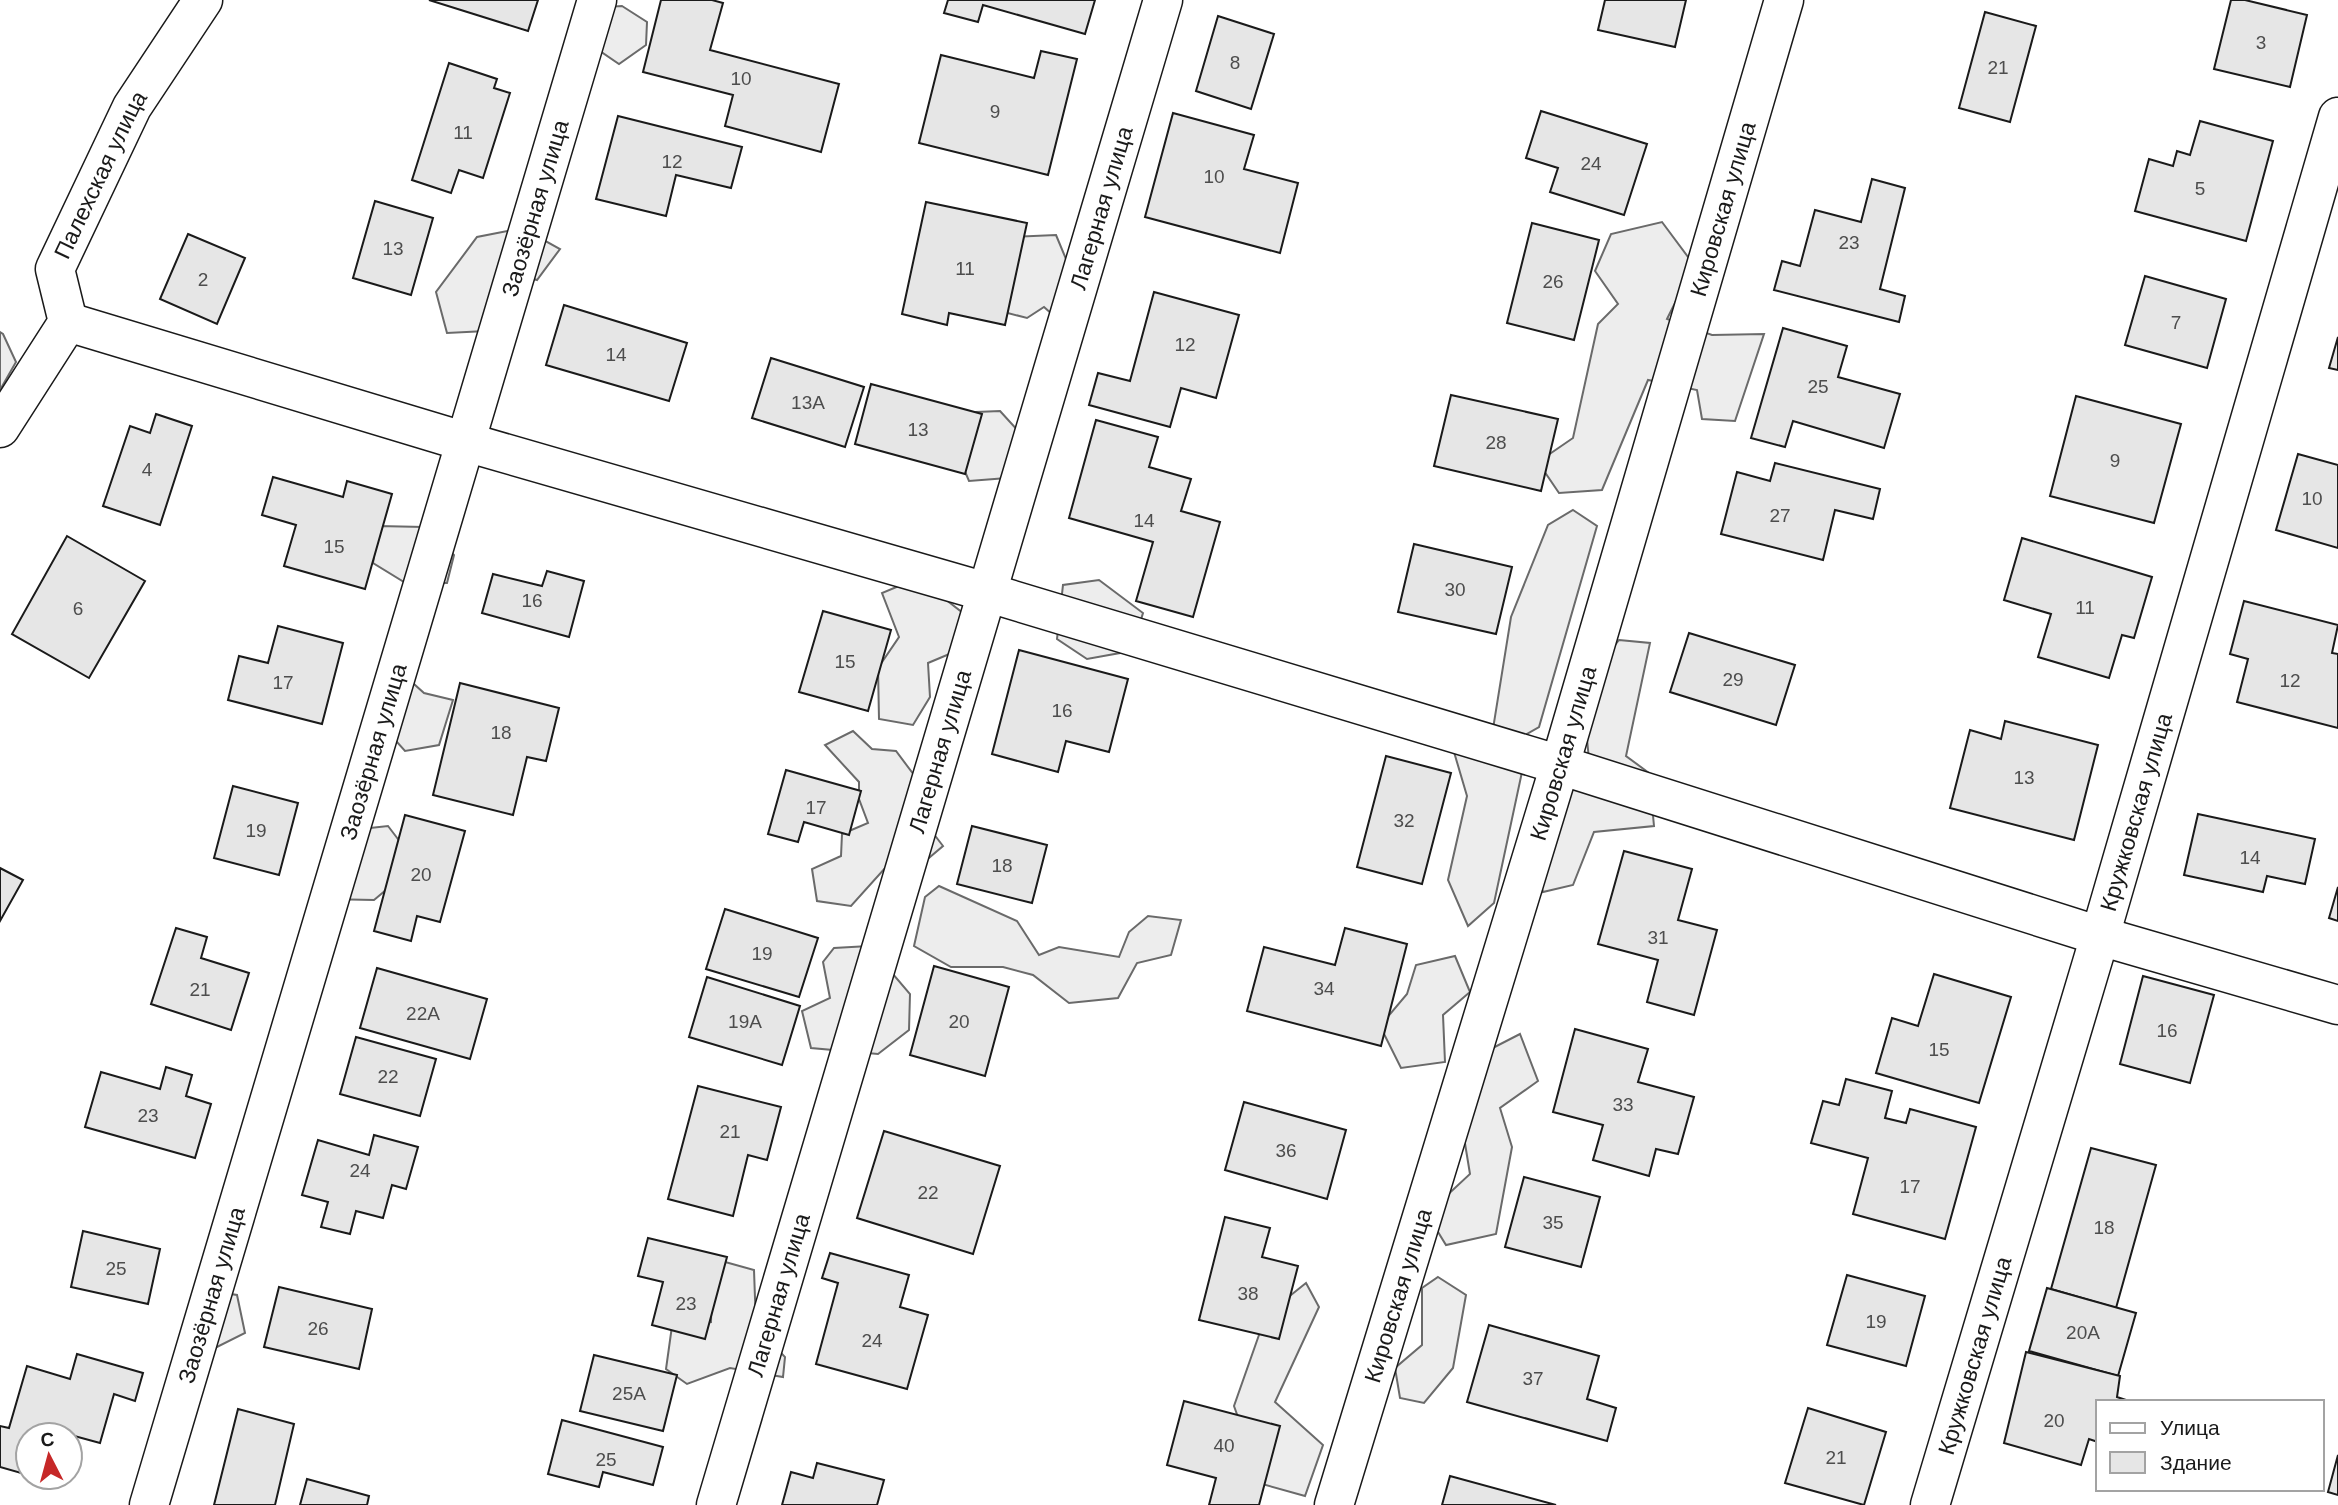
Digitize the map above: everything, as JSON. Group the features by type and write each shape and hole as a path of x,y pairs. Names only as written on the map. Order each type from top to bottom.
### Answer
{"street":[{"name":"Палехская улица","path":"68,322 55,269 132,107 203,0"},
{"name":"Заозёрная улица","path":"149,1505 597,0"},
{"name":"Лагерная улица","path":"716,1505 1163,0"},
{"name":"Кировская улица","path":"1334,1505 1560,765 1784,0"},
{"name":"Кружковская улица","path":"1930,1505 2100,936 2338,117"},
{"path":"0,428 68,322 466,442 986,592 1560,765 2100,936 2338,1005"}],"shaded area":[{"path":"622,6 647,22 646,45 619,64 581,38 590,8"},
{"path":"1662,222 1694,265 1667,319 1712,335 1764,334 1735,421 1702,419 1697,390 1648,380 1602,490 1559,493 1538,462 1573,438 1598,324 1618,304 1595,271 1611,234"},
{"path":"522,228 560,249 537,280 506,271 486,331 447,333 436,292 477,237"},
{"path":"1056,235 1071,271 1062,323 1044,307 1027,318 1000,311 1012,237"},
{"path":"0,332 16,362 0,390"},
{"path":"1000,411 1020,433 1007,478 969,481 955,448 976,412"},
{"path":"1573,510 1597,526 1539,727 1518,739 1522,772 1494,903 1468,926 1448,880 1467,796 1454,752 1493,729 1511,617 1548,525"},
{"path":"378,526 424,527 454,555 447,583 404,582 373,563"},
{"path":"918,578 968,617 959,650 928,663 930,697 913,725 879,719 878,668 899,637 882,593"},
{"path":"1099,580 1143,613 1131,651 1087,659 1057,639 1063,585"},
{"path":"1619,640 1650,643 1626,756 1649,773 1654,826 1594,832 1573,885 1543,892 1532,858 1589,760 1582,687"},
{"path":"394,666 424,693 453,700 439,745 405,751 370,712"},
{"path":"853,731 872,749 896,751 917,779 913,807 943,846 917,868 886,867 851,906 817,901 812,869 841,856 842,834 868,823 859,799 859,782 825,745"},
{"path":"388,826 417,864 374,900 326,899 343,831"},
{"path":"939,886 1017,921 1039,955 1059,947 1119,957 1129,932 1148,916 1181,920 1171,955 1137,963 1118,998 1069,1003 1033,975 1003,967 951,967 914,946 925,897"},
{"path":"869,946 910,994 909,1030 878,1054 811,1048 802,1011 830,998 823,962 834,948"},
{"path":"1455,956 1470,992 1443,1015 1445,1062 1401,1068 1380,1026 1407,994 1416,965"},
{"path":"1520,1034 1538,1081 1500,1108 1512,1147 1496,1234 1446,1245 1427,1214 1470,1174 1460,1113 1481,1054"},
{"path":"718,1260 754,1270 756,1326 785,1357 783,1377 730,1368 687,1384 666,1369 672,1326 711,1322 712,1278"},
{"path":"1438,1277 1466,1295 1453,1368 1424,1403 1400,1398 1395,1368 1422,1345 1422,1288"},
{"path":"1306,1283 1319,1307 1275,1402 1323,1445 1305,1496 1262,1484 1234,1406 1266,1315"},
{"path":"196,1289 237,1295 245,1333 209,1351"}],"building":[{"path":"429,0 538,0 528,31"},
{"path":"661,0 712,0 723,3 710,50 839,84 821,152 725,126 733,95 643,72"},
{"path":"948,0 1095,0 1085,34 983,5 978,22 944,13"},
{"path":"1605,0 1686,0 1675,47 1598,30"},
{"path":"2231,0 2245,0 2307,15 2290,87 2214,69"},
{"path":"1985,12 2036,26 2010,122 1959,108"},
{"path":"1218,16 1274,34 1251,109 1196,91"},
{"path":"1041,51 1077,59 1048,175 919,143 941,55 1034,78"},
{"path":"449,63 497,79 494,88 510,93 483,178 459,170 451,193 412,180"},
{"path":"1541,111 1647,144 1624,215 1550,192 1558,168 1526,158"},
{"path":"1173,113 1254,135 1244,169 1298,183 1280,253 1145,217"},
{"path":"618,116 742,147 731,188 676,175 666,216 596,199"},
{"path":"2200,121 2273,141 2246,241 2135,211 2149,159 2173,166 2177,151 2190,155"},
{"path":"1872,179 1905,188 1880,289 1905,296 1899,322 1774,290 1782,261 1800,266 1815,210 1861,222"},
{"path":"375,201 433,218 411,295 353,278"},
{"path":"926,202 1027,223 1005,325 949,313 947,325 902,314"},
{"path":"1532,223 1599,240 1574,340 1507,323"},
{"path":"188,234 245,258 217,324 160,299"},
{"path":"2145,276 2226,299 2207,368 2125,345"},
{"path":"1154,292 1239,315 1216,398 1181,388 1170,427 1089,405 1098,373 1130,381"},
{"path":"564,305 687,343 669,401 546,365"},
{"path":"1783,328 1847,346 1838,377 1900,394 1884,448 1793,421 1785,447 1751,438"},
{"path":"2338,337 2338,370 2329,368"},
{"path":"771,358 864,387 845,447 752,418"},
{"path":"871,384 982,414 965,474 855,444"},
{"path":"1451,395 1558,419 1541,491 1434,466"},
{"path":"2076,396 2181,424 2154,523 2050,496"},
{"path":"156,414 192,426 160,525 103,506 130,426 150,433"},
{"path":"1096,420 1158,437 1149,467 1191,479 1181,511 1220,522 1193,617 1136,601 1153,542 1069,518"},
{"path":"2298,454 2338,465 2338,548 2276,530"},
{"path":"1775,463 1880,489 1873,519 1835,510 1823,560 1721,534 1737,472 1770,481"},
{"path":"273,477 343,497 347,481 392,494 365,589 284,566 296,525 262,515"},
{"path":"67,536 145,581 89,678 12,634"},
{"path":"2022,538 2152,577 2134,638 2122,635 2109,678 2038,657 2051,614 2004,600"},
{"path":"1414,544 1512,567 1496,634 1398,612"},
{"path":"547,571 584,581 569,637 482,613 493,574 542,586"},
{"path":"2244,601 2338,625 2332,653 2338,654 2338,728 2237,702 2248,659 2230,654"},
{"path":"823,611 891,630 868,711 799,692"},
{"path":"278,626 343,643 322,724 228,700 239,656 268,663"},
{"path":"1689,633 1795,665 1776,725 1670,692"},
{"path":"1019,650 1128,679 1109,752 1066,741 1058,772 992,754"},
{"path":"460,683 559,708 546,761 527,757 513,815 433,795"},
{"path":"2005,721 2098,745 2074,840 1950,808 1970,730 2001,739"},
{"path":"1386,756 1451,773 1422,884 1357,867"},
{"path":"786,770 861,791 849,835 804,822 798,842 768,834"},
{"path":"233,786 298,803 279,875 214,858"},
{"path":"2198,814 2315,839 2305,884 2267,876 2263,892 2184,875"},
{"path":"405,815 465,831 440,922 417,916 411,941 374,931"},
{"path":"972,826 1047,845 1032,903 957,884"},
{"path":"1624,851 1692,869 1678,920 1717,930 1694,1015 1647,1002 1658,960 1598,944"},
{"path":"0,868 23,880 0,921"},
{"path":"2338,887 2338,921 2329,918"},
{"path":"725,909 818,938 799,997 706,969"},
{"path":"176,928 207,937 201,958 249,973 231,1030 151,1004"},
{"path":"1345,928 1407,944 1381,1046 1247,1011 1264,947 1335,965"},
{"path":"934,966 1009,987 985,1076 910,1055"},
{"path":"377,968 487,999 470,1059 360,1028"},
{"path":"1934,974 2011,997 1979,1103 1876,1073 1892,1018 1918,1026"},
{"path":"2143,976 2214,995 2190,1083 2120,1064"},
{"path":"707,977 800,1006 782,1065 689,1037"},
{"path":"1575,1029 1648,1049 1638,1082 1694,1097 1678,1154 1656,1149 1649,1176 1593,1160 1603,1125 1553,1112"},
{"path":"356,1037 436,1059 420,1116 340,1094"},
{"path":"166,1067 192,1075 186,1096 211,1104 195,1158 85,1127 101,1072 160,1089"},
{"path":"1846,1079 1892,1091 1885,1118 1906,1123 1910,1109 1976,1127 1945,1239 1853,1214 1868,1158 1811,1143 1823,1101 1839,1105"},
{"path":"698,1086 781,1107 767,1160 748,1155 733,1216 668,1199"},
{"path":"1244,1102 1346,1130 1327,1199 1225,1170"},
{"path":"884,1131 1000,1166 973,1254 857,1218"},
{"path":"374,1135 418,1147 406,1189 392,1185 383,1218 356,1211 350,1234 321,1227 328,1202 302,1195 318,1140 369,1155"},
{"path":"2091,1148 2156,1165 2116,1308 2051,1289"},
{"path":"1524,1177 1600,1197 1581,1267 1505,1247"},
{"path":"1225,1217 1270,1228 1262,1257 1298,1266 1279,1339 1199,1320"},
{"path":"83,1231 160,1249 148,1304 71,1287"},
{"path":"648,1238 727,1257 705,1339 652,1325 663,1282 638,1276"},
{"path":"830,1253 909,1275 900,1307 928,1315 907,1389 816,1364 838,1283 822,1278"},
{"path":"1847,1275 1925,1296 1906,1366 1827,1345"},
{"path":"279,1287 372,1309 359,1369 264,1347"},
{"path":"2047,1288 2136,1313 2118,1376 2029,1351"},
{"path":"1489,1325 1599,1356 1587,1399 1616,1408 1607,1441 1467,1402"},
{"path":"2026,1352 2120,1376 2117,1397 2126,1400 2096,1400 2096,1441 2089,1439 2081,1465 2004,1443"},
{"path":"77,1354 143,1373 135,1401 114,1394 100,1443 84,1439 84,1421 14,1421 14,1471 0,1467 0,1426 9,1428 27,1366 70,1379"},
{"path":"594,1355 677,1375 663,1431 580,1411"},
{"path":"1184,1401 1280,1426 1259,1505 1209,1505 1216,1478 1167,1465"},
{"path":"1808,1408 1886,1432 1864,1505 1785,1483"},
{"path":"238,1409 294,1424 275,1505 214,1505"},
{"path":"562,1420 663,1447 653,1485 603,1472 599,1487 548,1474"},
{"path":"2338,1455 2338,1495 2328,1492"},
{"path":"817,1463 884,1480 877,1505 782,1505 791,1472 813,1478"},
{"path":"1450,1476 1556,1505 1442,1505"},
{"path":"307,1479 369,1496 367,1505 300,1505"}]}
